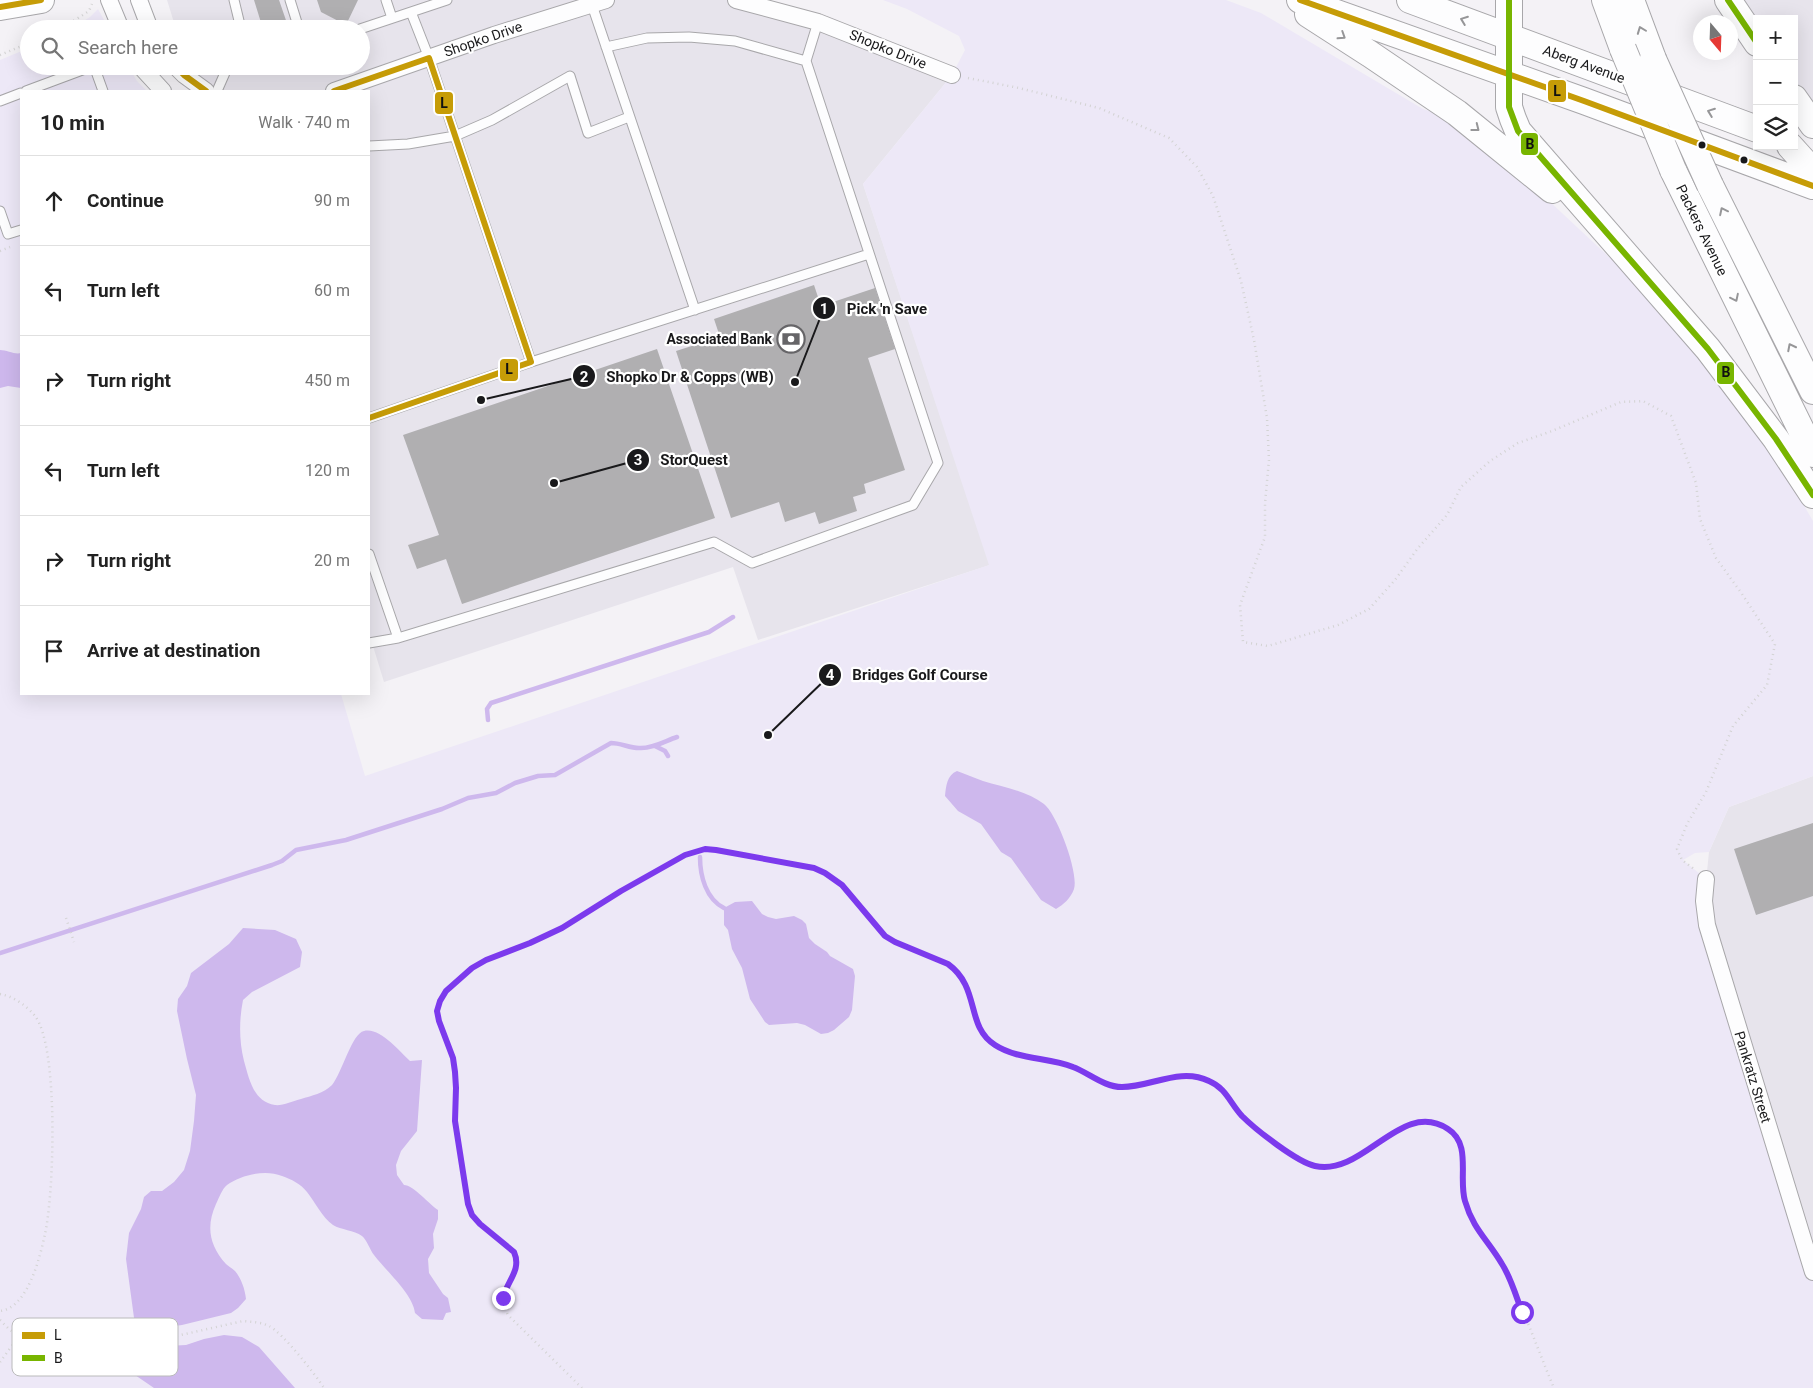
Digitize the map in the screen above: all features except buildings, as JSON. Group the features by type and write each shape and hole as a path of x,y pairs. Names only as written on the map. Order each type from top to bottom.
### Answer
{"main road":[{"path":"0,7 41,0"},
{"path":"1287,0 1457,113 1541,179 1652,282 1708,349 1776,439 1813,496"},
{"path":"1300,0 1584,101 1813,186"},
{"name":"Aberg Avenue","path":"1410,0 1444,5 1510,37 1598,68 1753,127"},
{"path":"1508,0 1510,37 1509,107 1518,131 1573,192 1637,269"},
{"name":"Packers Avenue","path":"1605,0 1673,170 1813,454"},
{"name":"Packers Avenue","path":"1631,0 1653,59 1710,185 1813,391"},
{"path":"1728,0 1753,37"},
{"path":"1584,101 1595,99 1608,100 1662,121 1732,144 1753,141"},
{"path":"1798,104 1813,125"},
{"path":"1794,150 1813,176"}],"street":[{"path":"109,0 117,20"},
{"path":"139,0 147,20"},
{"name":"Shopko Drive","path":"736,0 818,22 952,75"},
{"name":"Shopko Drive","path":"337,90 494,35 596,2"},
{"path":"148,75 162,90"},
{"path":"184,75 205,90"},
{"name":"Pankratz Street","path":"1706,879 1704,901 1708,925 1813,1272"}],"lane":[{"path":"234,0 239,20"},
{"path":"290,0 297,20"},
{"path":"386,0 392,18"},
{"path":"370,26 446,0"},
{"path":"596,2 606,47 694,310"},
{"path":"411,12 429,58 531,362"},
{"path":"370,643 398,638 714,542 752,562 913,505 938,463 806,61 818,22"},
{"path":"606,47 647,38 689,37 735,41 806,61"},
{"path":"29,90 70,75"},
{"path":"98,75 104,90"},
{"path":"217,90 224,75"},
{"path":"370,146 408,144 455,136 492,120 570,76 588,133 629,117"},
{"path":"0,101 20,93"},
{"path":"0,211 8,234 20,230"},
{"path":"370,418 531,362 869,254"},
{"path":"370,557 398,638"}],"path":[{"path":"75,20 89,11 92,6"},
{"path":"0,55 20,47"},
{"path":"952,75 1019,88 1099,108 1169,138 1197,166 1213,196 1241,281 1254,340 1267,418 1269,460 1265,503 1265,537 1240,605 1243,642 1268,646 1338,625 1369,609 1447,515 1461,487 1490,461 1518,443 1621,402 1643,401 1671,416 1696,483 1700,519 1716,558 1775,644 1767,685 1733,726 1706,792 1687,824 1677,849 1682,860 1706,879"},
{"path":"582,1388 508,1315 504,1306 503,1298 506,1288 517,1268 517,1259 514,1252 472,1215 468,1204 455,1121 456,1088 453,1058 437,1011 446,991 478,964 562,928 621,891 685,855 705,849 814,868 835,879 853,897 885,936 948,964 955,969 967,986 981,1031 996,1046 1007,1051 1073,1067 1109,1085 1120,1087 1169,1077 1195,1076 1207,1079 1227,1094 1240,1114 1253,1126 1299,1159 1313,1166 1334,1167 1350,1162 1400,1128 1411,1124 1435,1123 1448,1128 1455,1134 1460,1143 1463,1193 1471,1218 1481,1236 1503,1265 1554,1388"},
{"path":"66,918 74,942"},
{"path":"0,994 6,995 23,1005 35,1016 41,1028 46,1046 52,1109 52,1160 45,1234 27,1289 12,1308 0,1311"},
{"path":"0,1320 12,1332"},
{"path":"178,1336 242,1321 256,1322 270,1327 280,1334 324,1388"},
{"path":"0,1362 12,1346"}],"shaded area":[{"path":"167,0 736,0 952,75 863,184 990,565 758,640 733,567 384,682 370,636 370,90 196,90 191,75 370,75 370,20 173,20"},
{"path":"883,0 1226,0 1261,13 1423,109 1432,112 1515,169 1625,272 1685,341 1742,413 1792,485 1813,521 1813,776 1729,807 1709,852 1695,853 1683,860 1706,879 1704,901 1813,1272 1813,1388 0,1388 0,60 20,52 20,75 133,75 146,90 20,90 20,695 341,695 365,776 989,565 863,184 952,75 965,50 959,36 907,9"},
{"path":"1728,0 1813,0 1813,126 1798,105 1798,15 1753,15 1753,38"},
{"path":"98,9 104,20 85,20"},
{"path":"0,350 20,353 20,388 8,386 0,388"},
{"path":"957,771 1030,796 1044,804 1049,810 1066,844 1075,881 1073,892 1069,898 1056,909 1041,900 1011,858 1001,852 981,824 958,811 945,796 949,778"},
{"path":"1813,776 1813,1272 1704,901 1709,852 1729,807"},
{"path":"752,901 762,914 768,917 776,919 794,916 802,920 806,924 809,938 815,944 830,956 853,969 855,976 852,1010 849,1017 834,1030 821,1034 805,1025 797,1023 769,1025 750,999 742,968 732,949 728,930 724,925 724,908 735,902"},
{"path":"243,928 275,930 296,939 302,952 300,967 252,992 243,1000 240,1030 242,1053 253,1088 268,1103 281,1105 329,1088 336,1079 355,1039 364,1031 370,1031 383,1036 410,1061 422,1060 417,1131 401,1151 396,1165 397,1175 404,1185 416,1191 438,1210 438,1219 433,1234 434,1248 428,1259 429,1273 443,1294 448,1298 451,1312 446,1313 443,1320 422,1319 415,1313 409,1298 374,1255 362,1236 333,1225 325,1218 307,1192 292,1180 268,1173 253,1174 239,1178 227,1185 219,1196 211,1220 211,1235 216,1250 226,1264 235,1271 244,1288 246,1299 238,1308 231,1313 178,1326 178,1318 134,1318 126,1259 129,1233 141,1209 144,1197 151,1191 162,1191 174,1182 184,1170 190,1151 196,1095 177,1011 178,999 187,986 191,973 229,944"},
{"path":"224,1335 242,1337 259,1347 295,1388 154,1388 136,1376 178,1376 178,1345 186,1345"}],"waterway":[{"path":"488,720 487,709 491,703 709,632 733,617"},
{"path":"0,953 272,865 282,861 296,850 346,840 442,809 468,798 496,793 515,783 538,776 555,775 611,743 644,748 677,737"},
{"path":"655,746 665,751 668,756"},
{"path":"700,857 701,872 708,893 724,908"}],"transit line":[{"name":"L","path":"0,7 41,0"},
{"name":"L","path":"1300,0 1584,101 1813,186"},
{"name":"B","path":"1509,0 1509,107 1518,131 1708,349 1776,439 1813,495"},
{"name":"B","path":"1728,0 1753,37"},
{"name":"L","path":"337,90 429,58 531,362 370,418"},
{"name":"L","path":"184,75 205,90"}],"place":[{"name":"Associated Bank","path":"791,339"},
{"name":"Pick 'n Save","path":"795,382"},
{"name":"Shopko Dr & Copps (WB)","path":"481,400"},
{"name":"StorQuest","path":"554,483"},
{"name":"Bridges Golf Course","path":"768,735"}],"route":[{"path":"503,1298 506,1288 517,1268 517,1259 514,1252 480,1224 472,1215 468,1204 455,1121 455,1072 453,1058 439,1021 437,1011 440,1001 446,991 472,968 486,960 562,928 621,891 685,855 705,849 814,868 835,879 853,897 885,936 948,964 955,969 967,986 981,1031 996,1046 1024,1056 1073,1067 1109,1085 1120,1087 1169,1077 1195,1076 1207,1079 1227,1094 1240,1114 1253,1126 1299,1159 1313,1166 1334,1167 1350,1162 1400,1128 1411,1124 1435,1123 1448,1128 1455,1134 1460,1143 1464,1200 1471,1218 1481,1236 1503,1265 1522,1312"}]}
